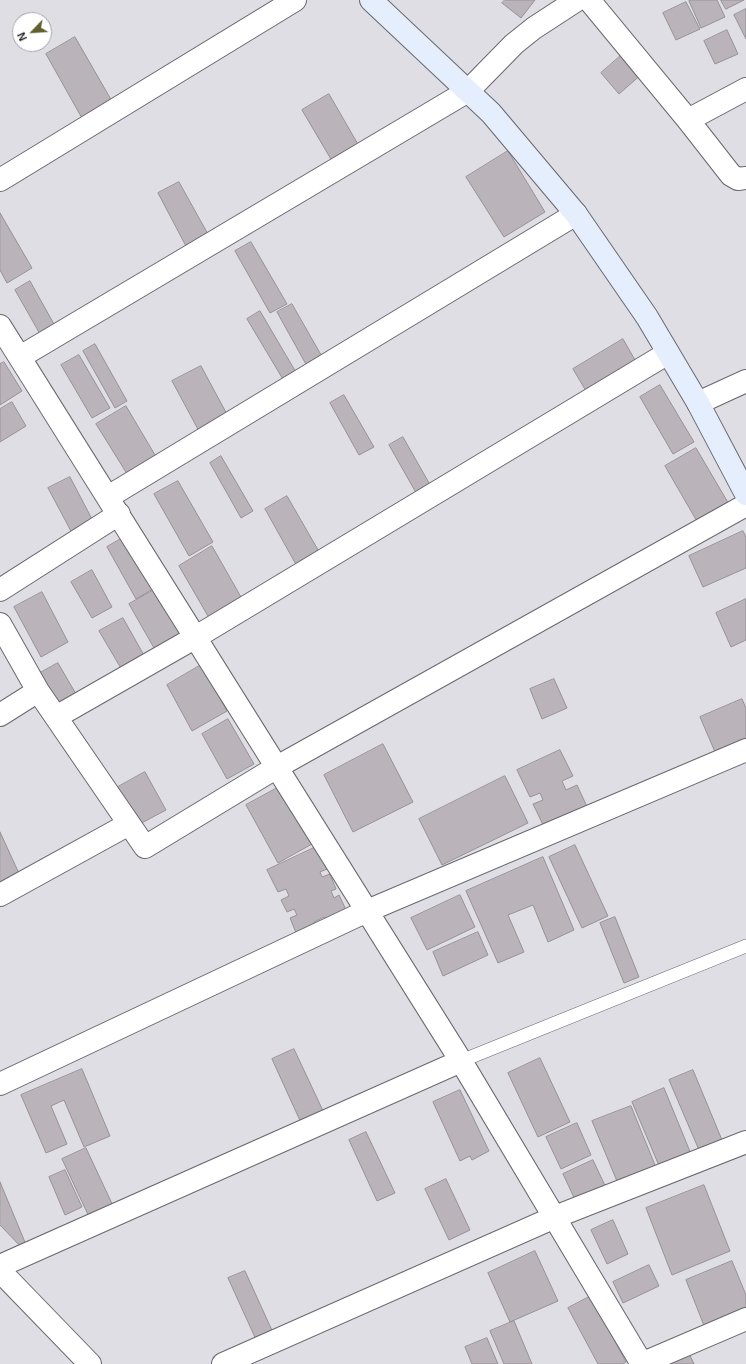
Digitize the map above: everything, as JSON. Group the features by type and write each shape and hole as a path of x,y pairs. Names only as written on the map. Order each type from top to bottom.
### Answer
{"main road":[{"path":"371,0 491,113 576,214 647,317 698,403 746,494"}],"street":[{"path":"0,180 296,0"},
{"path":"577,0 534,28 514,44 468,91 8,343 113,505 461,1061 642,1364 746,1319"},
{"path":"589,0 688,120 731,175 738,179 746,178"},
{"path":"688,120 746,89"},
{"path":"0,590 113,505 576,214"},
{"path":"56,717 196,637 668,353"},
{"path":"698,403 746,381"},
{"path":"0,624 38,691 145,848 277,766 746,505"},
{"path":"0,714 38,691"},
{"path":"0,1084 367,910 746,750"},
{"path":"0,895 129,824"},
{"path":"0,1266 461,1061"},
{"path":"224,1364 555,1217 746,1142"},
{"path":"0,1271 90,1364"}],"lane":[{"path":"461,1061 746,946"}],"building":[{"path":"505,0 535,0 521,18 502,3"},
{"path":"717,0 725,17 701,28 689,1"},
{"path":"721,0 744,0 726,9"},
{"path":"686,2 700,29 676,40 663,13"},
{"path":"746,9 746,39 734,15"},
{"path":"727,30 738,54 715,64 704,41"},
{"path":"75,37 113,103 83,120 46,54 52,52 52,50"},
{"path":"625,52 643,73 619,94 601,73"},
{"path":"329,94 359,146 332,161 302,110"},
{"path":"508,151 545,212 504,237 466,177"},
{"path":"179,182 209,236 187,248 158,193"},
{"path":"0,213 32,268 7,283 0,270"},
{"path":"251,242 287,304 270,313 235,251"},
{"path":"30,281 55,326 40,334 15,290"},
{"path":"292,304 324,360 308,368 277,312"},
{"path":"260,311 297,374 284,381 247,319"},
{"path":"623,339 639,367 589,396 573,369"},
{"path":"95,344 127,401 115,408 83,351"},
{"path":"79,355 110,408 92,418 61,365"},
{"path":"4,362 22,391 0,405 0,364"},
{"path":"201,366 229,418 200,433 172,381"},
{"path":"660,385 694,442 673,454 640,397"},
{"path":"344,395 374,447 359,455 330,403"},
{"path":"12,402 26,426 0,442 0,409"},
{"path":"126,406 158,460 129,477 96,424"},
{"path":"403,437 433,490 419,498 389,445"},
{"path":"696,448 733,511 702,530 665,466"},
{"path":"221,456 253,511 241,518 210,463"},
{"path":"70,477 93,521 72,533 48,488"},
{"path":"178,481 213,542 189,556 154,494"},
{"path":"287,496 321,555 298,568 265,509"},
{"path":"743,531 746,537 746,568 703,587 689,556"},
{"path":"124,537 153,589 136,599 107,547"},
{"path":"212,546 245,604 212,623 179,566"},
{"path":"92,570 112,607 92,618 71,582"},
{"path":"156,589 185,640 158,655 129,604"},
{"path":"42,592 68,642 41,657 14,607"},
{"path":"746,599 746,640 731,647 716,613"},
{"path":"123,618 145,657 122,670 99,631"},
{"path":"58,663 76,694 58,705 40,673"},
{"path":"201,665 227,711 192,731 167,685"},
{"path":"554,679 567,708 542,719 530,689"},
{"path":"742,699 746,708 746,739 715,752 700,717"},
{"path":"228,719 254,764 227,779 202,734"},
{"path":"383,744 413,802 353,832 324,775"},
{"path":"560,750 573,776 562,781 566,790 577,785 589,811 546,831 533,804 543,800 540,793 530,797 517,770"},
{"path":"145,772 166,810 136,826 116,788"},
{"path":"505,776 528,823 442,865 419,819"},
{"path":"281,786 312,844 278,863 246,805"},
{"path":"0,832 22,880 0,890"},
{"path":"575,845 608,916 582,928 549,857"},
{"path":"316,847 327,869 320,872 322,877 330,874 336,889 331,891 334,898 339,895 349,916 329,926 324,917 314,922 318,931 299,940 290,918 297,915 294,909 287,912 281,900 289,896 286,889 278,892 267,870"},
{"path":"543,857 574,930 548,942 533,905 508,915 524,952 498,963 466,891"},
{"path":"460,895 475,927 427,950 411,918"},
{"path":"615,917 639,977 624,983 600,923"},
{"path":"478,932 488,955 443,976 433,952"},
{"path":"294,1049 325,1115 302,1125 272,1059"},
{"path":"540,1058 570,1122 538,1137 508,1073"},
{"path":"82,1069 110,1136 84,1147 64,1100 51,1106 67,1144 46,1153 21,1095"},
{"path":"693,1070 722,1140 699,1150 669,1080"},
{"path":"664,1088 691,1154 660,1168 632,1102"},
{"path":"460,1090 489,1151 472,1160 470,1156 460,1161 433,1102"},
{"path":"631,1106 657,1170 619,1186 592,1121"},
{"path":"577,1123 591,1155 561,1169 546,1137"},
{"path":"366,1132 395,1193 377,1201 349,1140"},
{"path":"86,1148 115,1210 91,1221 62,1159"},
{"path":"593,1160 608,1192 578,1206 563,1174"},
{"path":"65,1170 82,1207 65,1215 49,1177"},
{"path":"446,1179 470,1230 449,1240 425,1189"},
{"path":"0,1182 27,1247 23,1249 0,1225"},
{"path":"704,1185 730,1251 672,1275 646,1208"},
{"path":"613,1220 628,1254 607,1264 591,1230"},
{"path":"535,1251 558,1301 510,1322 488,1273"},
{"path":"732,1261 746,1295 746,1310 705,1328 686,1280"},
{"path":"649,1265 659,1286 623,1303 613,1282"},
{"path":"245,1271 275,1337 258,1344 228,1278"},
{"path":"591,1296 626,1362 623,1364 598,1364 568,1308"},
{"path":"514,1321 532,1364 504,1364 490,1331"},
{"path":"487,1338 498,1364 472,1364 465,1347"},
{"path":"686,1347 694,1364 668,1364"}]}
